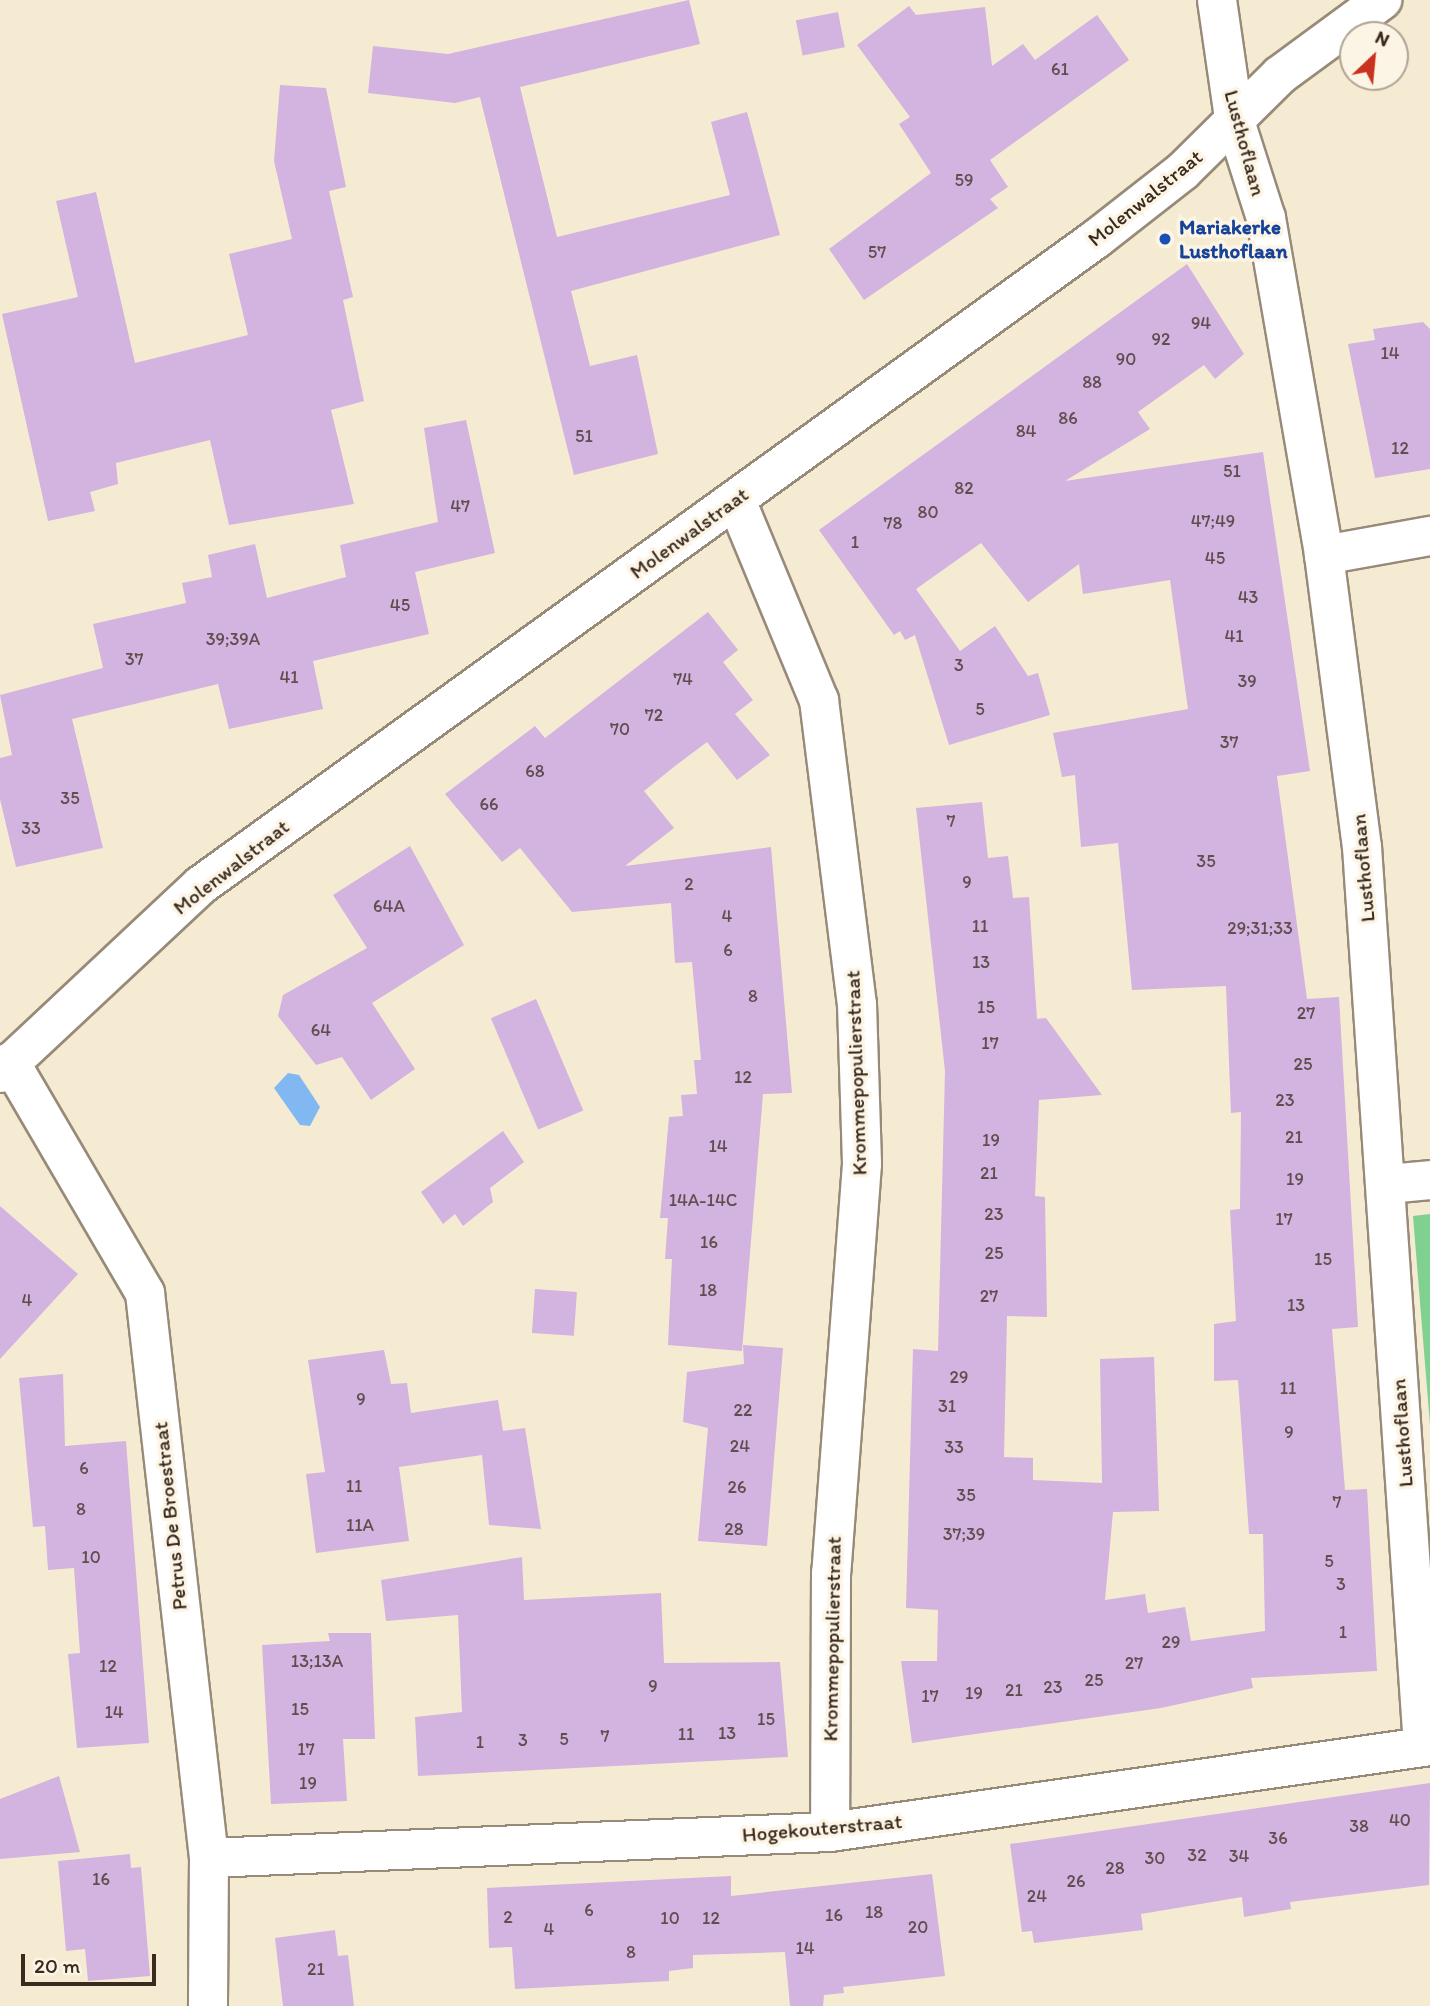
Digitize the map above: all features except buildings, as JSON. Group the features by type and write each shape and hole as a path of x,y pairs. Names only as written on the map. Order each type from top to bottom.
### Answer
{"street":[{"name":"Lusthoflaan","path":"1217,0 1234,118 1266,218 1324,555 1362,848 1427,1746"},
{"name":"Molenwalstraat","path":"5,1067 201,885 1096,239 1183,172 1234,118 1280,75 1382,0"},
{"name":"Krommepopulierstraat","path":"736,500 819,700 857,1004 862,1164 831,1572 830,1832"},
{"path":"1324,555 1430,536"},
{"name":"Petrus De Broestraat","path":"5,1067 145,1293 209,1858 208,2006"},
{"path":"1388,1184 1430,1180"},
{"name":"Hogekouterstraat","path":"209,1858 830,1832 1427,1746"}],"green space":[{"path":"1430,1214 1430,1425 1413,1216"}],"water":[{"path":"288,1073 299,1075 320,1107 310,1126 300,1125 274,1088"}],"place":[{"name":"Mariakerke Lusthoflaan","path":"1165,239"}]}
